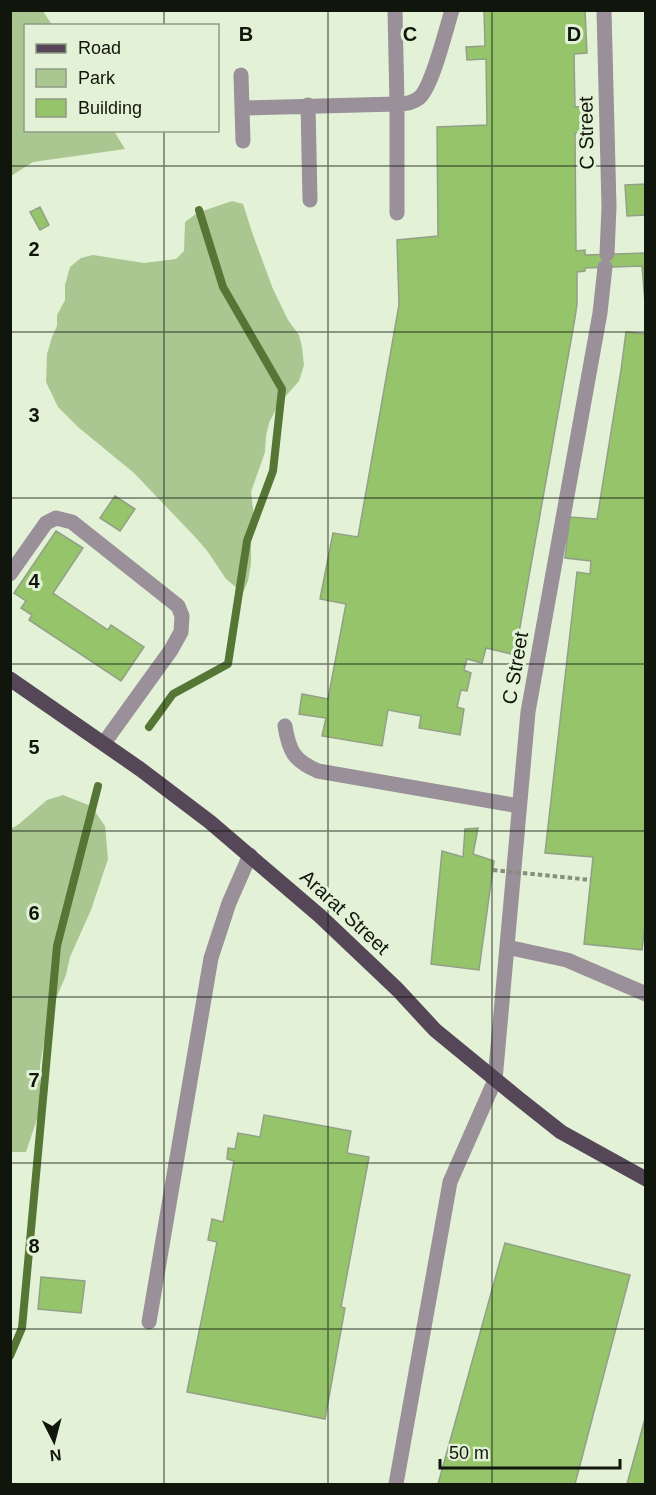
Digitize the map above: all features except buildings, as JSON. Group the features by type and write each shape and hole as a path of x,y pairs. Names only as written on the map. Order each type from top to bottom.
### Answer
{"main road":[{"name":"Ararat Street","path":"10,679 104,742 187,803 329,924 398,990 435,1030 561,1132 645,1179"}],"street":[{"path":"395,10 397,213"},
{"path":"242,108 409,104 420,98 429,85 452,10"},
{"name":"C Street","path":"396,1485 450,1182 495,1080 528,712 600,313 606,261 609,207 604,10"},
{"path":"241,75 243,141"},
{"path":"308,105 310,200"},
{"path":"10,574 46,523 56,518 72,522 178,606 182,616 181,632 171,650 104,742"},
{"path":"285,726 288,741 297,760 318,771 519,806"},
{"path":"149,1322 211,958 229,903 250,855"},
{"path":"507,947 567,960 645,994"}],"path":[{"path":"493,870 591,880"}],"green space":[{"path":"11,10 43,11 51,24 24,24 24,132 115,132 125,149 33,162 11,176"},
{"path":"232,201 243,204 273,289 288,320 299,335 304,365 299,381 278,405 269,423 265,452 251,492 254,517 251,535 251,564 243,593 226,579 197,539 134,473 78,427 58,407 46,382 47,354 57,326 57,315 65,300 65,285 70,267 81,258 93,255 144,263 176,259 184,251 185,222 197,213"},
{"path":"63,795 91,806 105,826 108,859 91,910 70,957 66,975 49,1015 40,1065 40,1110 26,1152 11,1152 11,829 47,800"}],"waterway":[{"path":"149,727 173,694 228,664 247,541 273,471 282,389 223,287 199,210"},
{"path":"10,1356 22,1328 57,946 98,786"}]}
